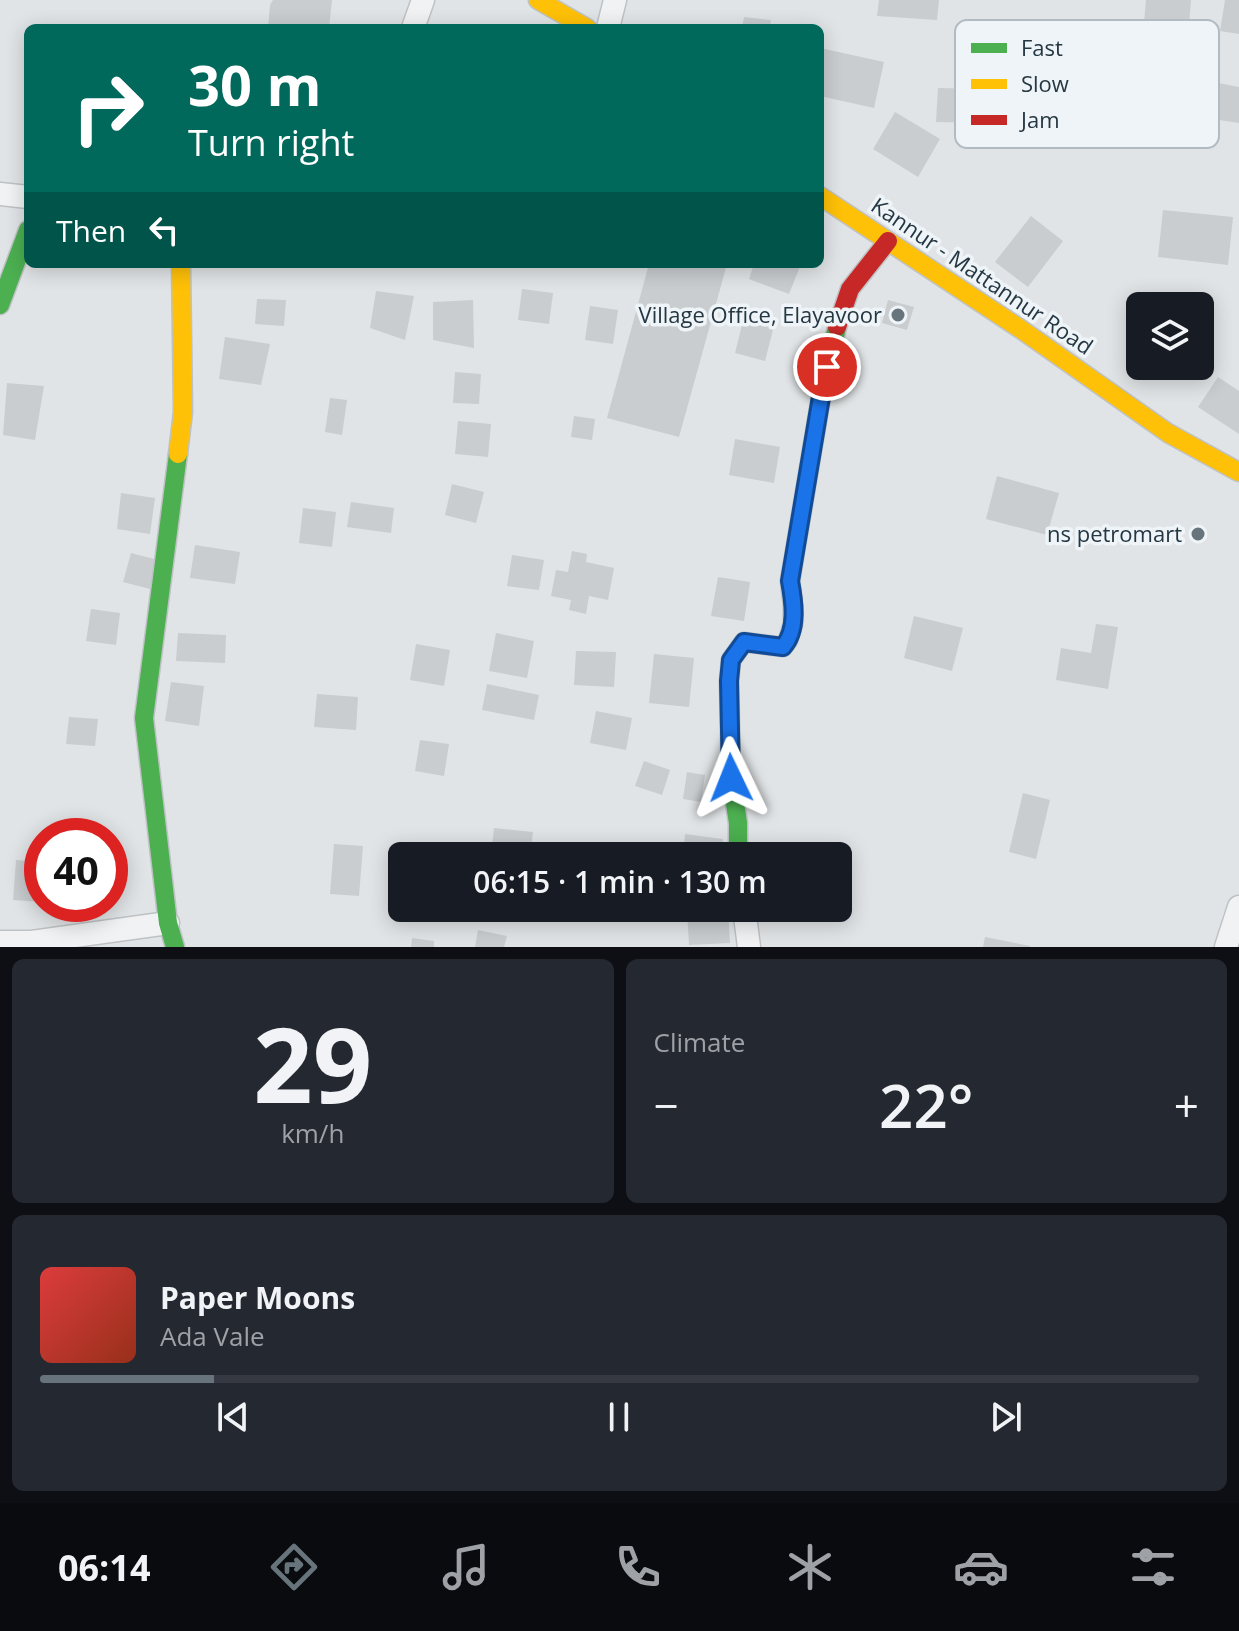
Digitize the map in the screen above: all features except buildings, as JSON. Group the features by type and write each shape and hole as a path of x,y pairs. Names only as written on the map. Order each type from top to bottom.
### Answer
{"street":[{"path":"414,24 423,0"},
{"path":"538,0 580,24"},
{"path":"609,24 615,0"},
{"path":"0,194 24,197"},
{"name":"Kannur - Mattannur Road","path":"824,199 1022,330 1168,433 1239,472"},
{"path":"0,305 24,241"},
{"path":"738,842 729,738 731,660 744,642 783,647 790,639 794,602 790,581 834,337 850,289 888,241"},
{"path":"175,947 168,923 144,718 183,412 181,268"},
{"path":"1226,947 1239,907"},
{"path":"746,922 749,947"},
{"path":"0,942 32,942 168,923"}],"traffic: fast":[{"path":"0,305 24,241"},
{"path":"738,842 731,778 731,660 744,642 783,647 788,640 793,624 790,581 821,397 837,327"},
{"path":"175,947 168,923 144,718 178,454"}],"traffic: slow":[{"path":"538,0 580,24"},
{"path":"824,199 1022,330 1168,433 1239,472"},
{"path":"178,454 183,412 181,268"}],"traffic: jam":[{"path":"837,327 850,289 888,241"}],"place":[{"name":"Village Office, Elayavoor","path":"898,315"},
{"name":"ns petromart","path":"1198,534"}],"route":[{"path":"731,778 731,660 744,642 783,647 790,639 794,602 790,581 827,367"}]}
